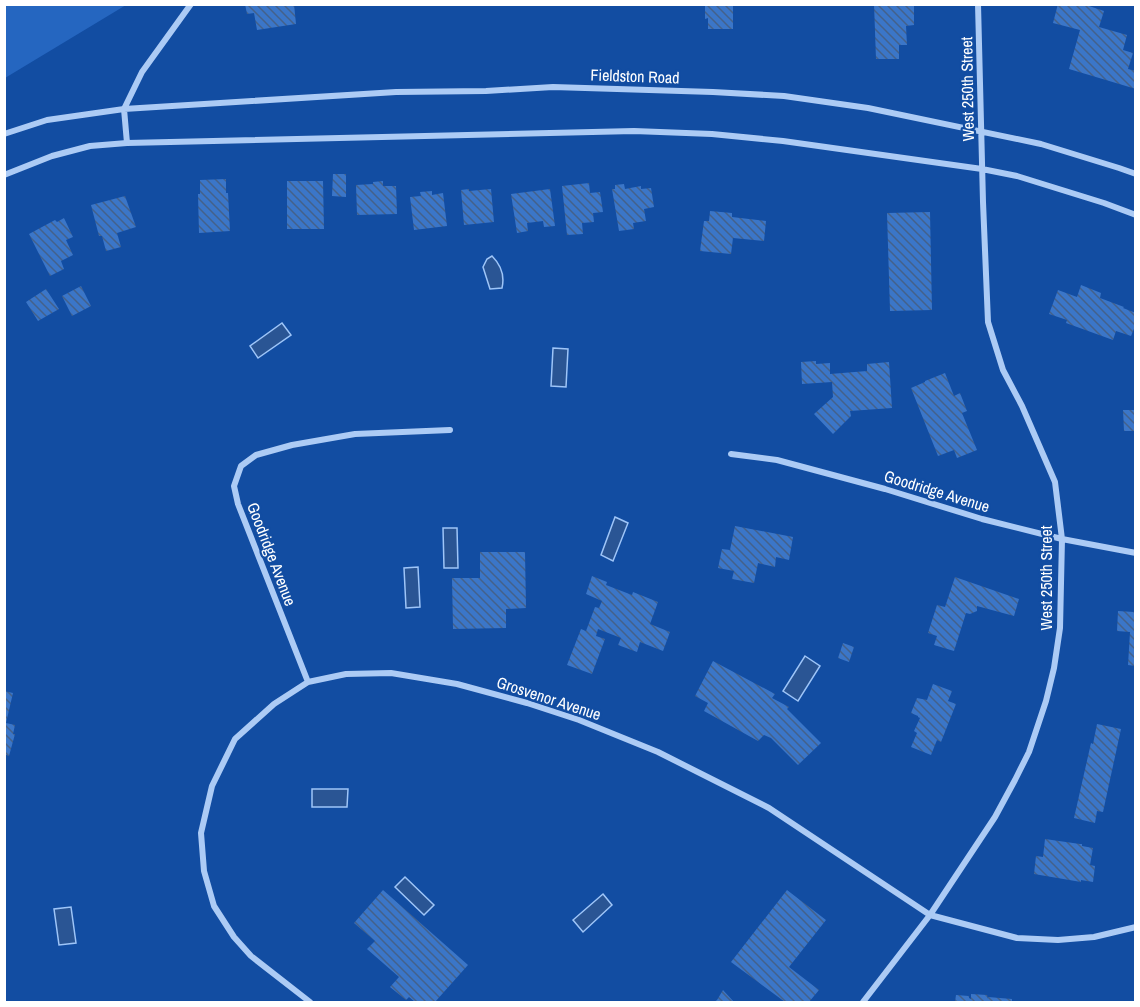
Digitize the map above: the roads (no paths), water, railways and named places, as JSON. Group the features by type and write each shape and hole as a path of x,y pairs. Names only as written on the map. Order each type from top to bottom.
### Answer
{"street":[{"path":"127,143 124,109 142,72 191,4"},
{"name":"West 250th Street","path":"863,1002 930,915 995,817 1029,752 1046,701 1060,628 1062,539 1055,482 1022,406 1003,370 988,322 978,4"},
{"name":"Fieldston Road","path":"4,134 47,120 124,109 396,93 553,87 713,92 784,96 868,108 1041,144 1136,174"},
{"path":"4,174 52,156 90,146 127,143 634,131 712,134 783,141 982,169 1017,176 1136,214"},
{"name":"Goodridge Avenue","path":"308,682 238,504 234,486 241,466 256,455 291,445 355,434 450,430"},
{"name":"Goodridge Avenue","path":"731,454 777,460 885,489 982,519 1062,539 1136,553"},
{"name":"Grosvenor Avenue","path":"310,1002 250,956 234,937 214,906 204,871 201,833 212,786 235,739 274,704 308,682 346,674 391,673 457,684 579,720 658,753 769,808 930,915 1017,938 1058,940 1094,937 1136,927"}]}
